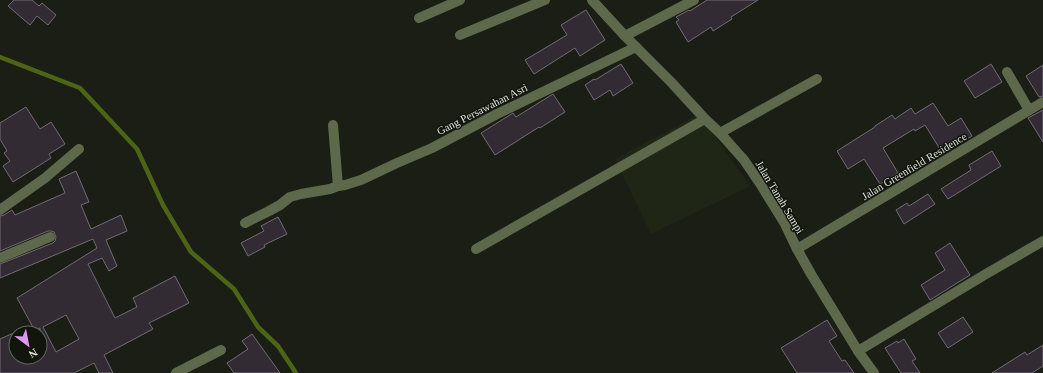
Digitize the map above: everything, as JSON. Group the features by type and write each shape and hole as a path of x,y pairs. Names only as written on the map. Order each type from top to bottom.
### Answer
{"street":[{"path":"419,18 460,0"},
{"path":"460,35 544,0"},
{"name":"Jalan Tanah Sampi","path":"592,0 744,160 785,224 797,249 858,351 874,373"},
{"path":"625,36 694,0"},
{"name":"Gang Persawahan Asri","path":"245,222 280,205 290,197 345,185 360,180 432,148 497,114 636,47"},
{"path":"1007,72 1029,110"},
{"path":"720,133 817,78"},
{"name":"Jalan Greenfield Residence","path":"797,249 1043,102"},
{"path":"476,249 705,119"},
{"path":"333,125 338,186"},
{"path":"0,210 45,178 79,149"},
{"path":"0,258 50,237"},
{"path":"858,351 1043,241"},
{"path":"176,373 221,350"}],"shaded area":[{"path":"699,114 750,186 651,234 615,159"}],"building":[{"path":"14,0 32,0 39,6 42,3 56,15 48,25 37,16 30,25 8,6"},
{"path":"707,0 758,0 731,17 732,19 713,31 711,27 688,42 676,22 679,20 676,17 689,10 690,11"},
{"path":"586,10 605,40 580,56 575,48 534,74 525,60 567,35 561,25"},
{"path":"621,64 633,83 613,96 610,90 594,100 585,85"},
{"path":"991,64 1002,82 975,98 964,81"},
{"path":"1043,65 1043,96 1039,97 1026,76"},
{"path":"553,94 565,112 495,155 481,133 513,113 516,117"},
{"path":"933,103 948,126 961,118 972,136 943,154 925,125 915,131 914,129 883,148 898,173 880,184 864,159 848,169 837,151 892,115 895,119 911,108 915,114"},
{"path":"26,107 40,129 51,122 65,144 49,154 51,158 13,182 3,166 10,161 4,153 7,151 0,139 0,123"},
{"path":"1043,110 1043,142 1028,118"},
{"path":"992,151 1001,166 948,199 941,189 971,170 969,165"},
{"path":"76,171 89,202 81,205 91,229 121,215 127,231 106,240 117,266 109,271 102,258 88,264 115,318 137,307 133,298 175,276 189,303 149,323 153,329 104,355 113,373 99,373 94,363 74,373 0,373 0,339 8,336 8,365 48,365 48,337 56,352 79,339 66,315 47,325 32,325 17,298 97,248 93,239 0,278 0,264 53,243 56,237 54,232 48,231 0,251 0,216 12,210 15,215 65,193 59,179"},
{"path":"928,194 935,204 904,224 896,210 907,203 909,206"},
{"path":"278,217 287,234 264,245 265,247 248,256 241,243 264,231 261,226"},
{"path":"950,243 970,275 930,300 921,285 945,270 935,253"},
{"path":"963,317 973,332 948,348 938,333"},
{"path":"827,320 837,336 829,341 842,361 845,360 854,373 797,373 781,348"},
{"path":"252,334 280,373 234,373 227,363 248,349 242,341"},
{"path":"904,339 916,359 912,361 920,373 901,373 885,348"},
{"path":"1043,345 1043,366 1032,373 992,373 1025,352 1027,355"}],"waterway":[{"path":"0,57 80,88 137,149 163,205 191,252 234,289 258,327 278,346 296,373"}]}
